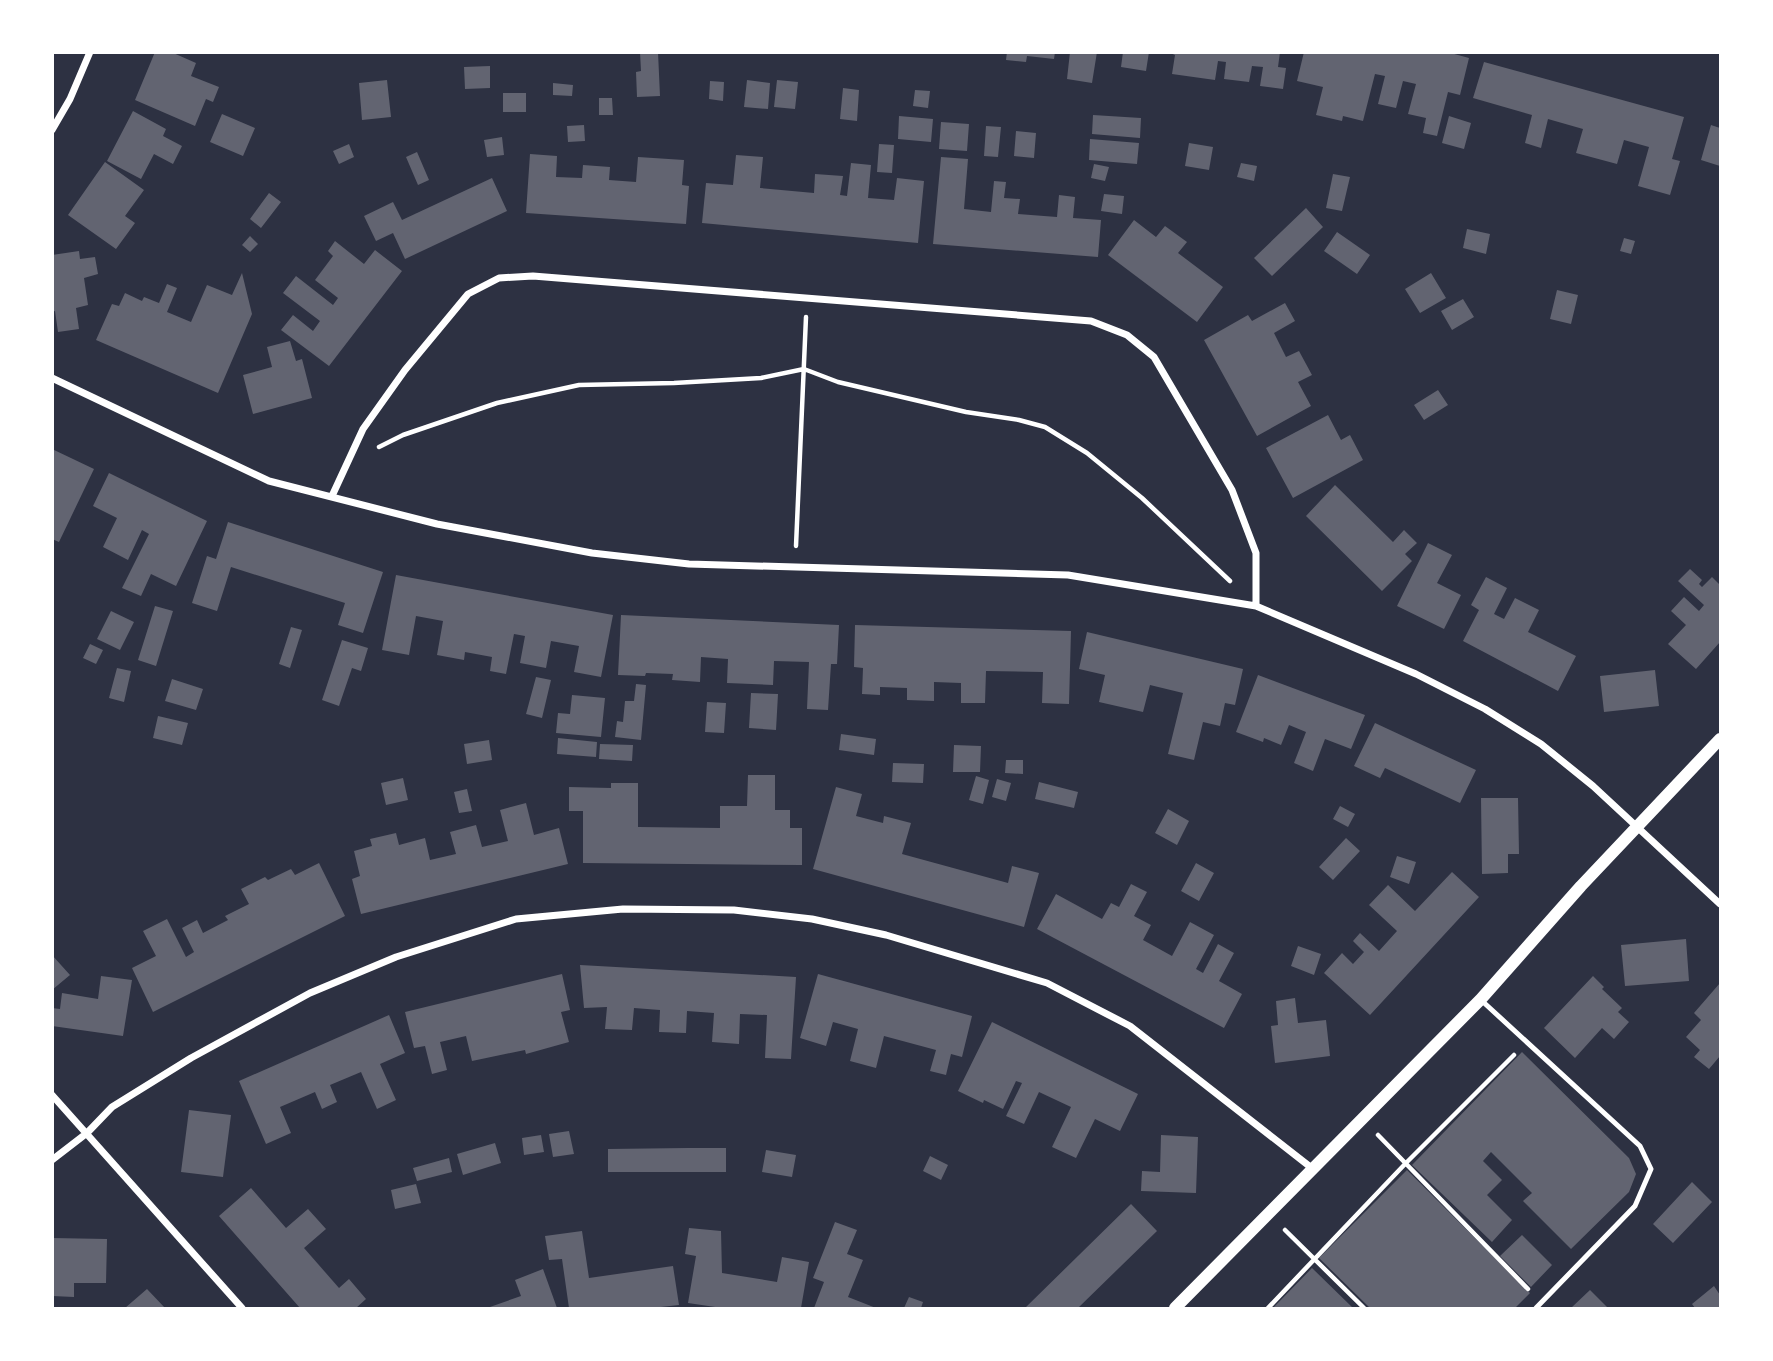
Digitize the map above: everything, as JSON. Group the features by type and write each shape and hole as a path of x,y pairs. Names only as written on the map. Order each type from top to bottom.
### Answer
{"street":[{"path":"52,130 70,99 90,52"},
{"path":"332,496 363,429 429,341 468,294 499,278 533,276 1091,321 1127,335 1154,357 1232,489 1256,552 1256,606"},
{"path":"52,378 269,481 437,524 592,553 689,564 1068,575 1256,606 1416,674 1485,709 1541,744 1638,826 1720,904"},
{"path":"1175,1308 1481,999 1720,739"},
{"path":"52,1160 87,1133 112,1107 191,1058 310,993 396,957 516,919 623,909 734,910 812,919 886,935 1048,983 1130,1026 1314,1169"},
{"path":"52,1095 242,1308"}],"lane":[{"path":"1481,999 1640,1146 1651,1169 1634,1206 1536,1308"}],"path":[{"path":"795,568 807,299"},
{"path":"347,463 403,435 497,403 579,384 749,379 804,369 838,382 966,412 1045,426 1087,453 1142,498 1256,606"},
{"path":"1268,1308 1405,1164 1527,1042"},
{"path":"1363,1119 1542,1303"},
{"path":"1269,1214 1364,1308"}],"building":[{"path":"155,52 171,52 196,63 191,76 219,87 213,102 206,99 195,126 135,100"},
{"path":"640,52 658,52 660,96 637,97 636,72 641,71"},
{"path":"1007,52 1055,52 1054,59 1027,56 1026,62 1006,60"},
{"path":"1070,52 1097,52 1092,83 1067,79"},
{"path":"1123,52 1149,52 1146,71 1121,67"},
{"path":"1168,52 1280,52 1278,67 1286,68 1283,89 1260,86 1263,67 1252,66 1249,82 1224,79 1226,62 1218,61 1215,80 1172,74 1175,55"},
{"path":"1304,52 1447,52 1469,58 1460,95 1448,92 1437,136 1423,133 1426,118 1408,114 1416,84 1403,81 1396,108 1378,104 1385,76 1375,74 1363,121 1343,116 1342,121 1316,115 1323,87 1297,81"},
{"path":"1484,62 1684,117 1672,159 1680,161 1670,195 1638,186 1649,147 1624,140 1617,164 1576,153 1583,129 1548,119 1541,148 1525,143 1532,115 1473,98"},
{"path":"490,66 490,88 465,89 464,67"},
{"path":"387,80 391,117 362,120 359,83"},
{"path":"747,80 770,83 768,109 744,107"},
{"path":"777,80 798,82 795,109 774,107"},
{"path":"710,81 724,82 723,101 709,99"},
{"path":"553,83 573,85 572,96 553,95"},
{"path":"843,88 859,90 857,121 840,119"},
{"path":"915,90 930,91 928,108 913,106"},
{"path":"503,93 526,93 526,112 503,112"},
{"path":"599,98 612,98 613,115 599,115"},
{"path":"133,111 166,129 163,136 182,146 173,164 154,154 141,179 107,161"},
{"path":"222,114 255,128 243,156 210,142"},
{"path":"1093,115 1141,118 1140,138 1092,134"},
{"path":"899,116 933,119 931,142 898,139"},
{"path":"1449,116 1471,123 1464,149 1442,143"},
{"path":"941,122 969,124 967,151 939,149"},
{"path":"584,125 585,141 568,142 567,126"},
{"path":"1711,125 1720,128 1720,166 1701,160"},
{"path":"986,126 1001,127 998,157 984,156"},
{"path":"1016,131 1036,133 1034,158 1014,156"},
{"path":"502,137 504,155 487,157 484,140"},
{"path":"1090,139 1139,143 1137,164 1089,160"},
{"path":"1189,143 1213,147 1209,170 1185,166"},
{"path":"349,144 354,157 339,164 333,151"},
{"path":"879,144 894,145 892,173 877,172"},
{"path":"417,152 429,180 418,185 406,157"},
{"path":"530,154 557,156 556,177 582,178 583,165 610,167 609,180 636,182 638,157 684,160 682,185 689,186 686,224 526,213"},
{"path":"736,155 763,157 760,188 814,193 815,174 843,176 840,195 847,196 851,163 871,165 868,198 894,200 897,178 924,181 918,243 702,223 706,183 733,185"},
{"path":"941,157 968,159 964,209 991,212 994,181 1006,182 1004,198 1020,199 1018,214 1057,217 1059,195 1075,197 1073,218 1101,220 1098,257 933,244"},
{"path":"105,162 144,190 125,216 135,223 116,249 68,215"},
{"path":"1241,163 1257,166 1254,181 1237,177"},
{"path":"1094,164 1109,167 1105,181 1091,178"},
{"path":"1333,174 1350,177 1342,211 1326,208"},
{"path":"492,178 507,211 405,259 393,233 376,241 364,216 393,202 402,220"},
{"path":"269,193 281,202 261,228 250,219"},
{"path":"1104,194 1124,196 1122,214 1101,211"},
{"path":"1306,208 1323,227 1272,276 1254,258"},
{"path":"1134,220 1156,237 1165,226 1187,242 1178,253 1223,287 1197,322 1108,255"},
{"path":"1467,229 1490,234 1486,254 1463,248"},
{"path":"1337,232 1370,255 1357,274 1324,251"},
{"path":"250,236 258,244 250,252 242,245"},
{"path":"1624,238 1635,241 1631,254 1620,251"},
{"path":"335,241 364,264 375,250 402,271 329,366 281,330 293,315 313,331 320,321 283,293 296,276 333,305 338,298 315,280 333,256 328,251"},
{"path":"79,251 80,259 95,257 98,274 84,278 88,305 76,308 79,329 58,332 55,311 52,312 52,255"},
{"path":"242,273 252,314 218,393 96,340 112,304 119,306 125,293 142,301 144,297 159,303 167,284 177,288 167,312 191,322 207,285 232,295"},
{"path":"1431,273 1446,298 1420,313 1405,289"},
{"path":"1557,290 1578,295 1571,324 1550,319"},
{"path":"1463,299 1474,317 1452,330 1441,311"},
{"path":"1285,303 1295,321 1274,333 1286,357 1299,351 1312,375 1298,382 1311,406 1257,436 1204,340 1248,315 1252,321"},
{"path":"290,341 296,361 302,359 312,398 253,414 243,375 272,367 267,347"},
{"path":"1438,390 1448,405 1424,420 1414,405"},
{"path":"1328,415 1341,440 1350,435 1363,460 1293,498 1266,448"},
{"path":"52,449 94,469 59,542 52,539"},
{"path":"109,473 207,521 176,586 151,574 141,596 122,588 149,534 142,530 128,560 103,547 117,518 93,506"},
{"path":"1335,485 1393,542 1404,530 1417,543 1405,554 1412,561 1382,591 1306,516"},
{"path":"228,522 383,572 363,633 338,625 345,603 231,567 217,611 192,603 207,556 216,559"},
{"path":"1428,543 1452,555 1437,583 1461,595 1444,629 1397,606"},
{"path":"1690,569 1702,580 1699,584 1702,587 1712,577 1720,585 1720,642 1696,669 1668,644 1686,625 1671,611 1684,597 1699,611 1704,605 1678,581"},
{"path":"396,575 613,615 601,677 574,672 579,646 551,641 546,668 520,663 525,636 514,634 506,674 490,671 492,657 465,652 464,660 437,655 443,621 416,616 409,655 382,650"},
{"path":"1486,577 1507,588 1494,614 1504,619 1515,598 1539,610 1528,632 1576,656 1558,691 1463,641 1479,610 1471,605"},
{"path":"155,606 173,611 156,666 138,660"},
{"path":"111,611 134,622 120,650 97,639"},
{"path":"621,615 839,625 837,664 831,664 828,710 807,709 809,662 774,661 773,685 727,683 728,659 701,657 700,682 672,680 673,674 618,675"},
{"path":"855,625 1071,631 1069,704 1042,703 1043,672 986,671 985,703 961,703 961,683 934,682 934,701 907,700 907,688 880,687 880,695 862,694 863,668 854,667"},
{"path":"291,627 302,630 290,668 279,664"},
{"path":"1087,632 1243,669 1235,705 1225,703 1220,726 1203,722 1194,760 1168,754 1183,693 1150,685 1143,712 1099,702 1105,675 1079,669"},
{"path":"342,640 368,648 361,671 352,668 339,706 322,700"},
{"path":"90,644 103,650 96,664 83,658"},
{"path":"117,668 131,671 124,702 109,698"},
{"path":"1655,670 1659,706 1604,712 1600,676"},
{"path":"1258,675 1365,715 1351,749 1325,739 1313,771 1294,763 1306,732 1289,725 1281,745 1264,738 1263,742 1236,732"},
{"path":"536,677 551,680 542,718 526,714"},
{"path":"172,679 203,689 196,710 165,701"},
{"path":"636,684 646,685 641,740 615,737 617,721 623,722 625,701 634,701"},
{"path":"751,693 778,694 776,730 749,728"},
{"path":"572,695 605,698 601,737 556,733 558,713 570,714"},
{"path":"707,702 726,703 724,733 705,732"},
{"path":"158,716 188,723 182,745 153,738"},
{"path":"1375,723 1476,770 1460,803 1385,768 1380,778 1354,766"},
{"path":"841,734 876,739 874,755 839,750"},
{"path":"558,738 597,742 596,757 557,754"},
{"path":"489,740 492,760 467,764 464,744"},
{"path":"600,744 633,745 632,761 599,759"},
{"path":"954,745 981,746 980,772 953,772"},
{"path":"1006,760 1023,760 1023,774 1005,773"},
{"path":"893,763 924,764 923,783 892,782"},
{"path":"748,775 775,775 775,810 790,810 790,828 802,828 802,865 583,863 583,811 569,811 569,787 611,788 611,783 638,783 638,827 720,828 720,806 747,806"},
{"path":"976,776 989,780 983,804 969,800"},
{"path":"403,778 408,800 386,805 381,783"},
{"path":"997,779 1011,783 1006,801 992,797"},
{"path":"1039,782 1078,792 1074,808 1035,799"},
{"path":"836,787 862,794 856,816 883,823 884,816 911,823 902,854 1008,883 1012,866 1039,873 1024,927 813,869"},
{"path":"467,789 472,811 459,813 454,792"},
{"path":"1481,798 1518,798 1519,854 1508,854 1508,873 1482,874"},
{"path":"526,803 534,835 559,828 568,864 361,914 352,879 360,876 354,851 372,846 370,839 396,833 399,845 425,838 430,860 456,854 450,832 476,825 482,847 508,841 500,810"},
{"path":"1340,806 1355,814 1348,827 1333,819"},
{"path":"1168,809 1189,821 1177,845 1155,833"},
{"path":"1346,838 1360,851 1333,880 1319,867"},
{"path":"1397,856 1416,862 1409,884 1390,877"},
{"path":"319,863 345,916 153,1012 132,968 156,956 143,931 167,919 186,957 194,952 182,928 197,920 203,933 228,920 225,916 249,904 241,889 265,877 268,880 291,869 295,875"},
{"path":"1196,863 1214,873 1199,901 1181,891"},
{"path":"1452,872 1479,897 1370,1015 1324,973 1342,953 1353,964 1364,952 1353,941 1360,933 1379,951 1397,931 1369,905 1388,885 1415,911"},
{"path":"1131,884 1147,892 1134,916 1151,925 1143,940 1172,956 1190,922 1214,935 1196,969 1203,973 1218,944 1234,953 1219,981 1242,994 1224,1028 1037,929 1056,894 1102,919 1111,903 1119,907"},
{"path":"1686,939 1689,981 1625,986 1621,945"},
{"path":"1298,946 1321,954 1314,975 1291,966"},
{"path":"52,955 70,975 52,990"},
{"path":"580,965 796,977 791,1059 765,1058 767,1015 740,1014 739,1044 712,1042 714,1013 687,1011 686,1033 659,1032 660,1010 634,1008 632,1030 605,1029 607,1007 584,1008"},
{"path":"562,974 570,1010 561,1012 569,1042 526,1054 525,1050 472,1061 466,1036 440,1042 447,1070 432,1074 425,1046 414,1048 405,1012"},
{"path":"818,974 972,1016 962,1057 951,1054 946,1075 930,1071 936,1050 884,1036 876,1068 850,1061 858,1029 833,1022 826,1046 800,1038"},
{"path":"101,976 132,980 123,1036 52,1026 52,1008 60,1009 62,993 98,999"},
{"path":"1593,976 1622,1008 1618,1012 1629,1022 1614,1039 1602,1028 1575,1058 1544,1028"},
{"path":"1720,983 1720,1056 1709,1069 1694,1057 1700,1050 1686,1037 1701,1020 1694,1013"},
{"path":"1295,998 1298,1023 1326,1020 1330,1056 1275,1063 1271,1026 1278,1025 1276,1001"},
{"path":"389,1015 405,1053 380,1064 396,1100 377,1109 361,1072 330,1085 337,1102 322,1109 315,1092 280,1107 291,1133 266,1144 239,1081"},
{"path":"992,1022 1138,1094 1120,1131 1095,1119 1076,1158 1052,1147 1071,1107 1039,1092 1024,1124 1006,1116 1022,1083 1016,1081 1003,1109 958,1091"},
{"path":"1522,1052 1629,1158 1636,1174 1629,1192 1571,1249 1523,1201 1532,1193 1491,1152 1483,1161 1502,1180 1487,1195 1512,1220 1492,1242 1412,1165"},
{"path":"189,1110 231,1115 223,1177 181,1172"},
{"path":"569,1131 574,1154 553,1157 549,1134"},
{"path":"541,1135 544,1152 524,1155 522,1138"},
{"path":"1161,1135 1198,1137 1196,1193 1141,1191 1142,1171 1160,1172"},
{"path":"495,1143 501,1163 463,1175 457,1154"},
{"path":"726,1148 726,1172 608,1172 608,1149"},
{"path":"766,1150 796,1155 792,1177 762,1172"},
{"path":"930,1156 948,1165 941,1180 923,1171"},
{"path":"449,1158 452,1172 417,1181 413,1168"},
{"path":"1407,1170 1530,1293 1515,1308 1370,1308 1319,1258"},
{"path":"1692,1182 1712,1202 1673,1243 1653,1224"},
{"path":"416,1184 421,1203 395,1209 391,1190"},
{"path":"251,1188 286,1228 308,1209 326,1229 304,1248 339,1288 349,1279 366,1299 356,1308 300,1308 219,1216"},
{"path":"1131,1204 1157,1231 1078,1308 1025,1308"},
{"path":"835,1222 857,1230 847,1254 863,1260 848,1297 876,1308 814,1308 824,1282 813,1278"},
{"path":"689,1228 721,1231 722,1273 777,1282 782,1257 809,1262 801,1308 722,1308 688,1303 696,1256 685,1254"},
{"path":"582,1231 589,1278 673,1266 679,1305 652,1308 569,1308 562,1259 549,1260 545,1236"},
{"path":"1522,1235 1552,1265 1531,1287 1500,1256"},
{"path":"52,1238 107,1239 106,1283 74,1283 74,1297 52,1296"},
{"path":"1312,1268 1353,1308 1273,1308"},
{"path":"543,1269 557,1308 487,1308 521,1296 515,1280"},
{"path":"1714,1286 1720,1295 1720,1308 1695,1308 1692,1304"},
{"path":"147,1289 165,1308 125,1308"},
{"path":"1590,1290 1608,1308 1571,1308"},
{"path":"909,1297 923,1302 921,1308 904,1308"}]}
